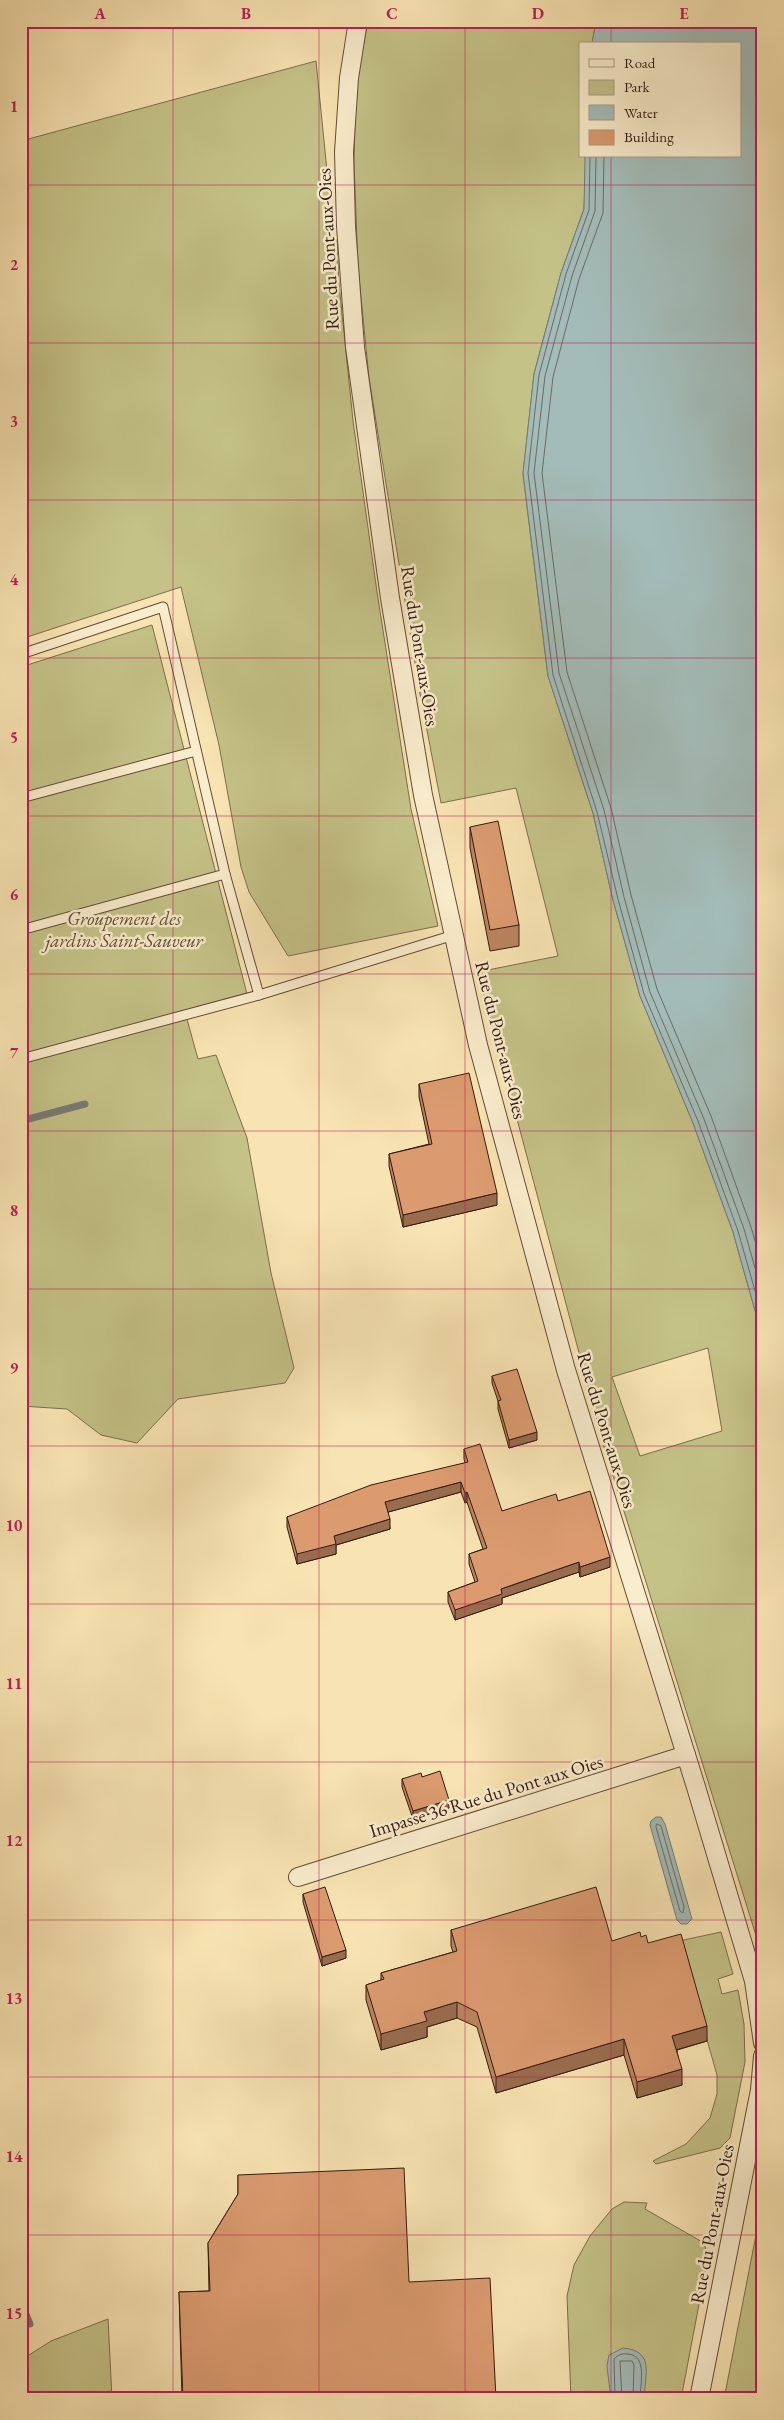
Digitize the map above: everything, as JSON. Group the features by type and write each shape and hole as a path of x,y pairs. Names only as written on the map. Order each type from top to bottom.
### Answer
{"street":[{"name":"Rue du Pont-aux-Oies","path":"358,21 349,78 344,152 346,226 355,348 392,608 423,795 478,1045 566,1370 754,1981 763,2043"},
{"name":"Impasse 36 Rue du Pont aux Oies","path":"298,1877 686,1755"},
{"name":"Rue du Pont-aux-Oies","path":"699,2399 760,2090 763,2056"}],"lane":[{"path":"21,654 163,607 225,874 260,995"},
{"path":"21,798 196,751"},
{"path":"21,930 225,874"},
{"path":"21,1059 260,995 454,935"}],"green space":[{"path":"368,21 596,21 592,42 579,42 579,158 585,158 586,163 584,209 561,273 534,374 523,474 548,676 593,813 613,900 640,996 693,1123 733,1232 763,1339 763,1958 604,1447 478,972 558,956 516,788 441,803 420,694 369,378 358,267 354,162 356,83","holes":["708,1348 722,1431 640,1456 612,1377"]},
{"path":"316,61 333,231 328,232 329,240 337,239 339,284 353,421 377,592 411,809 438,926 288,956 249,892 241,867 219,745 181,587 21,639 21,141"},
{"name":"Groupement des jardins Saint-Sauveur","path":"152,625 247,994 185,1012 198,1059 216,1055 247,1138 271,1273 294,1368 285,1383 178,1399 137,1443 101,1435 67,1409 21,1406 21,667"},
{"path":"721,1932 733,1974 718,1979 722,1994 738,1990 744,2024 745,2062 730,2138 720,2148 656,2164 653,2161 686,2144 710,2118 717,2094 717,2075 679,1941"},
{"path":"763,2199 763,2399 724,2399"},
{"path":"624,2202 647,2203 645,2209 704,2243 708,2257 681,2399 571,2399 567,2296 574,2265 590,2236 612,2209"},
{"path":"108,2319 112,2399 21,2399 21,2347 26,2357 51,2341"}],"water":[{"path":"596,21 763,21 763,1339 733,1232 693,1123 640,996 613,900 593,813 548,676 523,473 534,374 561,273 584,209 585,158 742,158 742,42 592,42"},
{"path":"656,1817 661,1817 665,1824 692,1919 687,1924 681,1924 677,1920 650,1825 651,1821"},
{"path":"623,2348 633,2350 644,2359 646,2373 644,2399 611,2399 607,2366 609,2355"}],"building":[{"path":"498,821 519,925 490,930 470,827"},
{"path":"469,1073 497,1193 403,1215 389,1154 432,1144 419,1084"},
{"path":"517,1369 537,1432 509,1440 498,1401 501,1400 492,1376"},
{"path":"480,1444 502,1511 556,1494 558,1501 590,1491 610,1557 580,1567 579,1562 501,1589 502,1594 455,1610 448,1592 478,1581 469,1554 487,1548 467,1492 465,1493 461,1482 385,1502 390,1519 334,1536 336,1544 297,1554 287,1517 371,1485 468,1462 464,1449"},
{"path":"440,1771 449,1800 413,1811 402,1779 421,1773 422,1777"},
{"path":"325,1887 346,1950 322,1957 303,1894"},
{"path":"596,1887 612,1941 640,1932 641,1937 646,1935 648,1943 681,1934 707,2026 672,2036 682,2069 637,2082 624,2039 496,2077 477,2012 457,2002 424,2012 427,2021 381,2034 366,1985 384,1979 381,1973 457,1951 451,1930"},
{"path":"404,2168 409,2282 490,2278 496,2399 183,2399 179,2292 210,2291 208,2243 238,2194 238,2175"}],"waterway":[{"path":"21,1121 85,1104"},
{"path":"21,2302 30,2324"}]}
